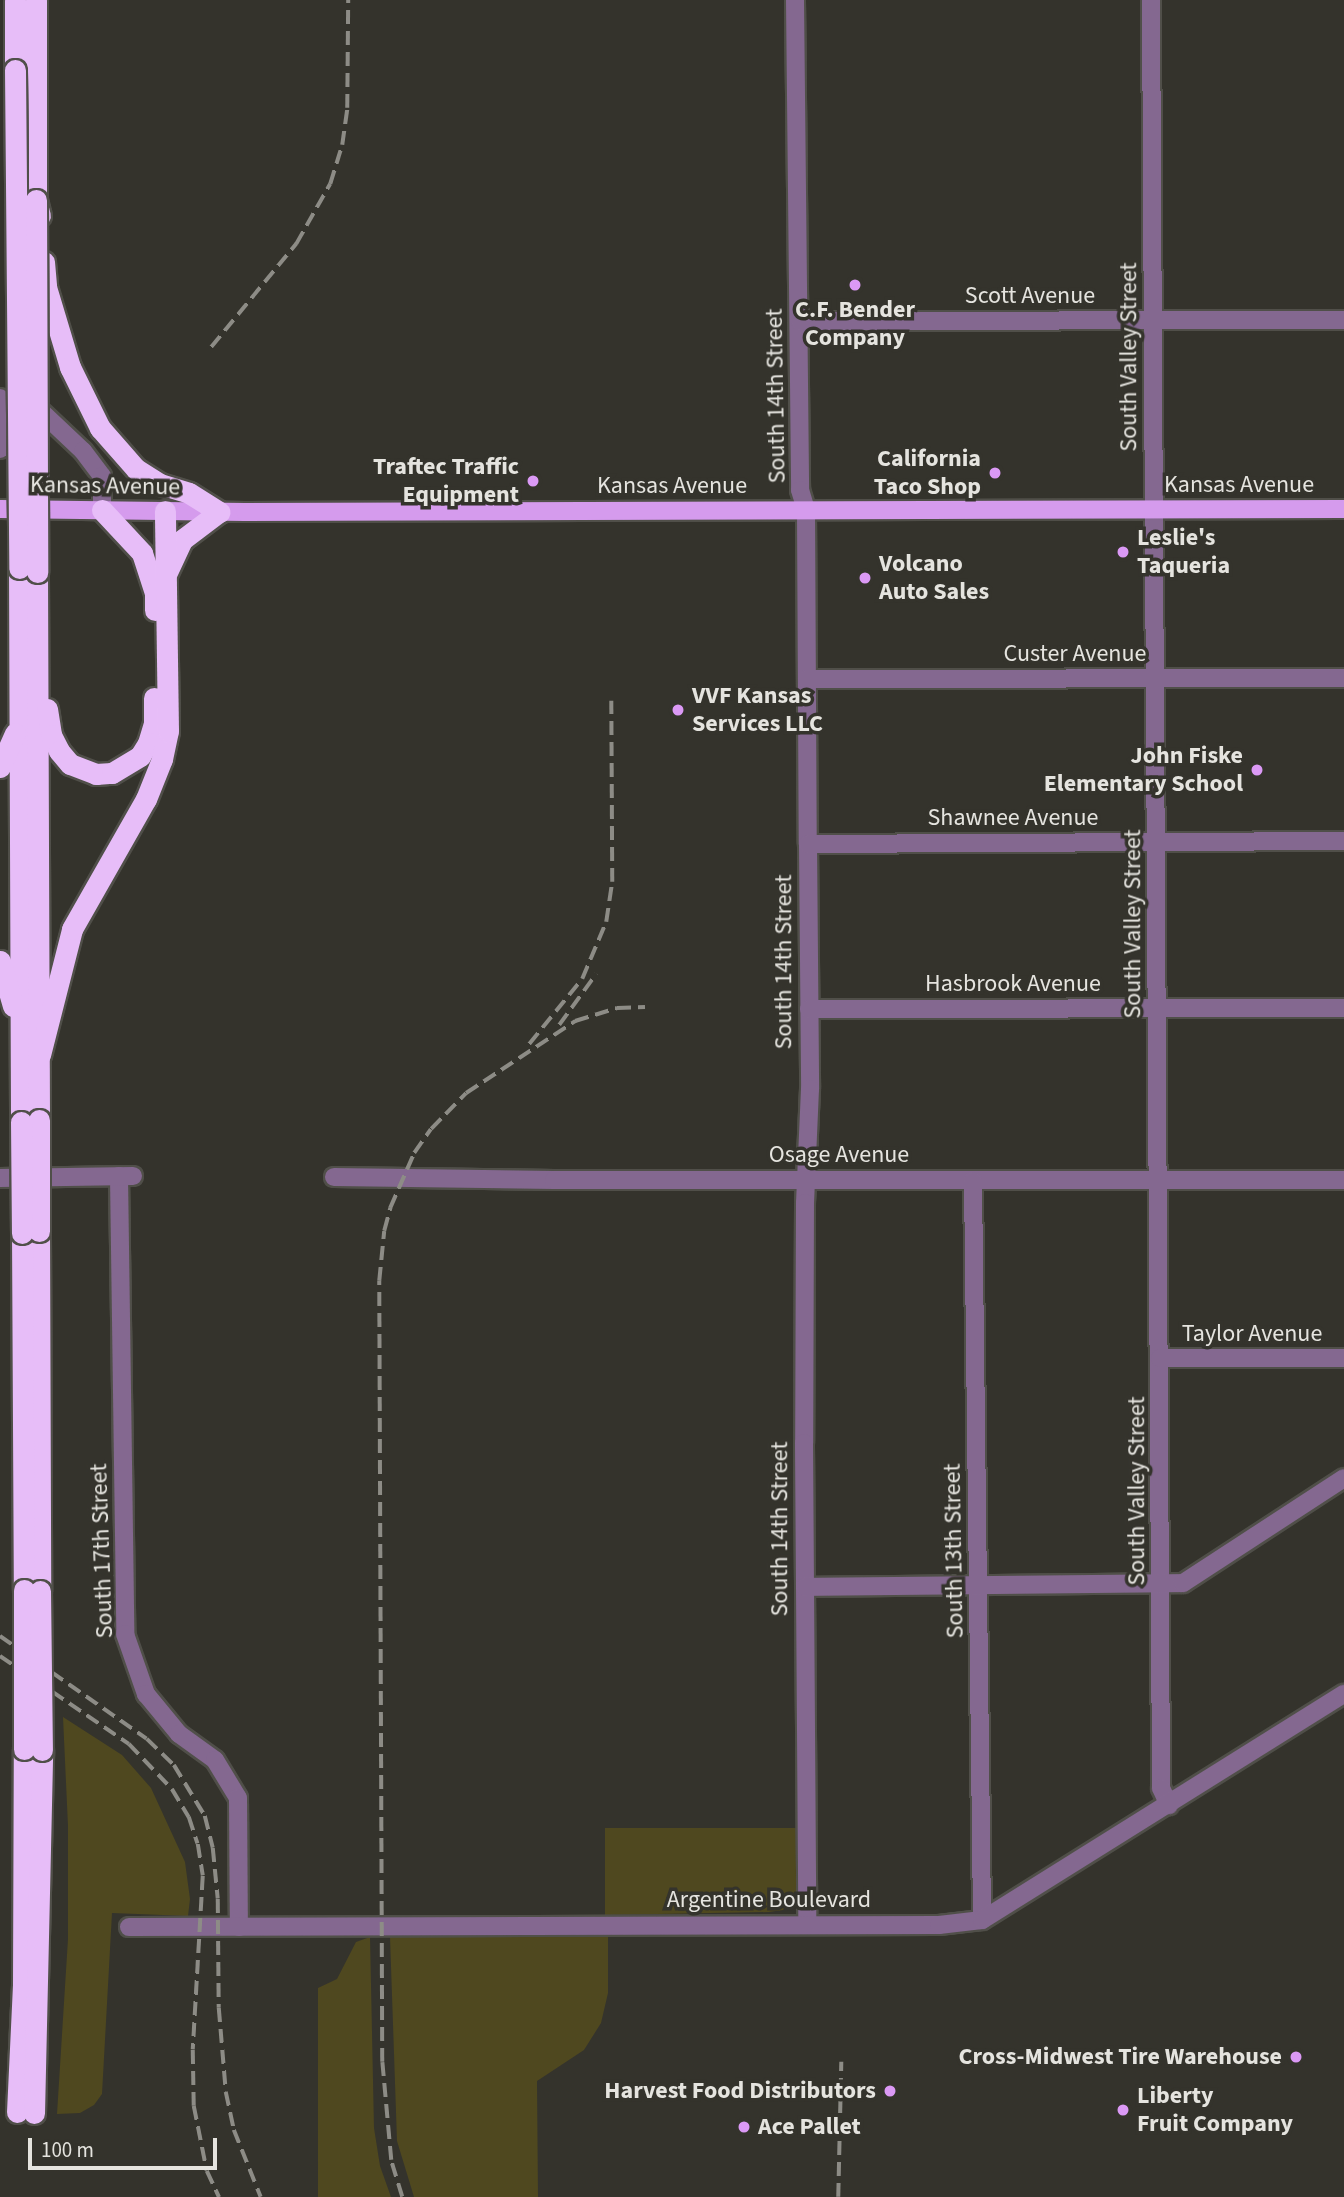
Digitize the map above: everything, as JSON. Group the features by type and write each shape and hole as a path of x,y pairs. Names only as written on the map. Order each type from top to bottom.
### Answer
{"highway":[{"path":"15,0 28,570 37,670 40,1055"},
{"path":"25,2113 33,1749 31,1232 30,1121 21,1032 19,721 28,570 36,200 34,0"},
{"path":"36,200 42,223 46,287 70,367 100,428 136,469 160,484 189,493 219,512 182,540 167,572"},
{"path":"37,670 47,697 51,735 70,764 96,774 111,773 140,756 154,723 155,593 142,553 102,510"},
{"path":"30,1121 40,1055 72,929 146,799 162,759 168,731 165,511"},
{"path":"0,767 19,721"},
{"path":"0,961 21,1032"}],"main road":[{"name":"Kansas Avenue","path":"0,509 219,512 1344,509"}],"street":[{"path":"34,0 31,403 83,451 102,477 102,510"},
{"name":"South 14th Street","path":"795,0 800,490 806,510 809,1009 805,1587 807,1924"},
{"name":"South Valley Street","path":"1151,0 1163,1584 1161,1788 1169,1805"},
{"name":"Scott Avenue","path":"800,321 1344,320"},
{"path":"0,398 0,449"},
{"name":"Custer Avenue","path":"807,679 1344,678"},
{"name":"Shawnee Avenue","path":"808,844 1344,841"},
{"name":"Hasbrook Avenue","path":"809,1009 1344,1009"},
{"name":"South 17th Street","path":"0,1178 126,1176 125,1634 146,1694 179,1734 215,1760 238,1798 239,1927"},
{"name":"Osage Avenue","path":"334,1177 554,1180 1344,1180"},
{"name":"South 13th Street","path":"973,1181 982,1920"},
{"name":"Taylor Avenue","path":"1160,1358 1344,1358"},
{"path":"805,1587 1183,1583 1344,1478"},
{"name":"Argentine Boulevard","path":"129,1927 939,1925 982,1920 1344,1694"}],"shaded area":[{"path":"63,1717 122,1755 151,1788 185,1862 190,1899 188,1916 112,1913 102,2094 94,2105 80,2113 57,2114 68,1939 68,1826"},
{"path":"605,1828 797,1828 797,1891 783,1910 769,1912 605,1915"},
{"path":"608,1936 608,1993 601,2023 584,2050 537,2081 538,2197 414,2197 397,2141 390,1937"},
{"path":"370,1937 374,2128 380,2166 391,2197 318,2197 318,1988 337,1979 356,1942"}],"railway":[{"path":"211,347 296,244 330,184 342,145 347,108 348,0"},
{"path":"529,1044 582,979 606,922 612,882 611,701"},
{"path":"559,1025 596,974"},
{"path":"402,2197 391,2160 382,2062 379,1281 384,1231 390,1208 414,1153 431,1129 466,1093 575,1021 617,1008 645,1007"},
{"path":"0,1636 147,1739 174,1765 205,1816 213,1848 218,1899 219,2008 226,2092 234,2130 261,2197"},
{"path":"0,1656 129,1744 172,1789 189,1817 198,1844 203,1876 193,2050 194,2106 207,2171 219,2197"},
{"path":"838,2197 841,2062"}],"place":[{"name":"C.F. Bender Company","path":"855,285"},
{"name":"California Taco Shop","path":"995,473"},
{"name":"Traftec Traffic Equipment","path":"533,481"},
{"name":"Leslie's Taqueria","path":"1123,552"},
{"name":"Volcano Auto Sales","path":"865,578"},
{"name":"VVF Kansas Services LLC","path":"678,710"},
{"name":"John Fiske Elementary School","path":"1257,770"},
{"name":"Cross-Midwest Tire Warehouse","path":"1296,2057"},
{"name":"Harvest Food Distributors","path":"890,2091"},
{"name":"Liberty Fruit Company","path":"1123,2110"},
{"name":"Ace Pallet","path":"744,2127"}]}
